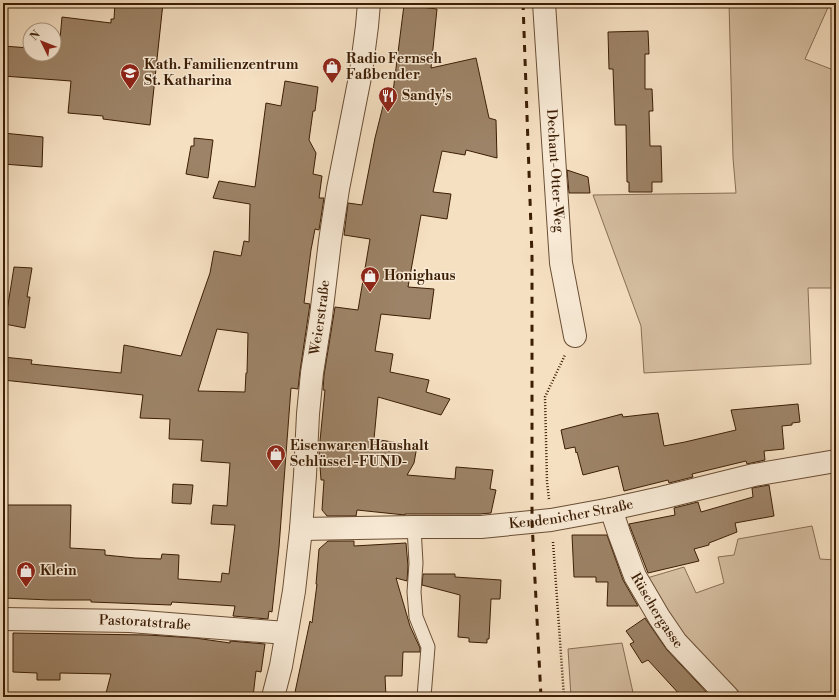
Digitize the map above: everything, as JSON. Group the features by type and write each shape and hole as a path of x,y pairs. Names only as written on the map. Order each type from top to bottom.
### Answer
{"street":[{"name":"Weierstraße","path":"273,697 281,666 294,591 301,530 312,373 341,173 361,72 369,3"},
{"name":"Dechant-Otter-Weg","path":"544,3 561,263 574,336"},
{"name":"Kendenicher Straße","path":"301,530 414,526 481,526 551,520 661,498 754,474 836,461"},
{"name":"Rüschergasse","path":"611,509 618,534 635,576 659,617 676,642 728,697"},
{"name":"Pastoratstraße","path":"3,619 130,621 286,633"}],"lane":[{"path":"414,526 416,563 414,592 416,617 428,647 424,697"}],"path":[{"path":"564,697 547,482 545,397 574,336"}],"shaded area":[{"path":"729,3 830,3 805,59 836,71 836,288 808,288 811,364 644,373 641,326 593,195 736,193 733,158"},
{"path":"812,526 820,559 836,560 836,697 738,697 677,633 647,578 684,567 696,593 724,583 718,557 734,555 738,539"},
{"path":"622,643 634,697 571,697 568,649"}],"building":[{"path":"115,3 163,3 150,125 103,119 103,116 68,113 71,81 3,76 3,46 22,47 22,62 62,62 62,17 111,23 111,19 114,19"},
{"path":"404,5 437,9 431,68 476,58 489,118 496,120 497,158 466,150 465,155 442,151 433,192 451,194 447,219 421,215 408,287 434,289 430,319 381,314 375,351 393,354 390,372 429,380 426,392 450,399 441,415 378,397 374,439 417,446 414,463 407,475 455,479 456,467 493,470 490,489 496,490 491,513 405,515 357,510 356,516 327,516 322,510 324,480 321,480 319,451 325,390 323,390 324,375 335,307 358,310 370,239 344,235 348,203 362,205 375,138 384,102 388,91 393,92"},
{"path":"648,31 649,54 645,54 645,89 652,89 653,111 649,111 650,146 661,146 662,182 652,182 652,192 629,192 629,182 627,182 626,125 615,125 613,69 609,69 608,32"},
{"path":"285,81 318,87 309,140 316,153 313,174 322,176 319,198 324,198 319,230 315,229 311,250 304,303 310,304 298,389 291,388 279,547 272,612 269,611 268,619 233,616 235,606 172,602 171,605 91,602 91,600 3,598 3,505 71,505 70,548 105,550 105,555 135,558 161,559 162,554 179,555 178,579 221,582 222,573 229,574 235,525 211,524 213,505 227,506 230,463 201,461 203,440 169,439 170,419 140,418 143,395 3,380 3,357 32,360 31,364 121,373 124,345 181,356 210,273 214,251 241,256 244,241 249,242 250,204 213,198 219,181 255,187 266,103 281,106","holes":["217,329 248,333 245,392 198,391"]},
{"path":"3,133 43,137 42,167 3,164"},
{"path":"194,138 213,140 208,178 186,174 191,146 194,146"},
{"path":"567,170 588,177 590,193 569,193"},
{"path":"14,267 32,268 27,297 30,297 25,328 5,324"},
{"path":"798,404 800,422 782,426 784,449 764,451 765,460 747,464 746,461 692,474 693,477 669,483 668,480 624,491 618,466 583,475 575,447 565,449 561,430 622,414 623,417 658,413 664,446 736,430 731,410"},
{"path":"173,484 193,485 191,504 172,503"},
{"path":"769,485 774,516 735,523 737,532 709,543 709,545 694,549 699,561 648,573 629,524 675,515 674,508 698,502 701,512 753,497 752,488"},
{"path":"572,535 607,535 623,580 638,606 607,606 608,582 596,582 596,577 574,577"},
{"path":"328,541 354,541 354,546 406,543 408,566 407,581 396,578 410,626 420,648 420,652 403,652 402,676 385,676 386,697 294,697 310,621 312,623 317,584 319,549"},
{"path":"423,574 455,574 455,577 501,580 500,599 491,599 489,639 487,639 487,643 469,642 469,638 458,637 460,595 422,585"},
{"path":"645,618 667,650 711,697 682,697 648,660 642,663 630,644 634,642 626,631"},
{"path":"13,633 148,635 195,638 230,643 230,641 265,644 261,672 256,671 253,697 186,697 164,694 163,697 105,697 111,674 60,673 60,680 37,680 37,673 13,672"}],"railway":[{"path":"523,3 532,256 532,522 541,697"}],"place":[{"name":"Radio Fernseh Faßbender","path":"332,84"},
{"name":"Kath. Familienzentrum St. Katharina","path":"130,90"},
{"name":"Sandy's","path":"388,113"},
{"name":"Honighaus","path":"370,293"},
{"name":"Eisenwaren Haushalt Schlüssel -FUND-","path":"276,471"},
{"name":"Klein","path":"26,588"}]}
